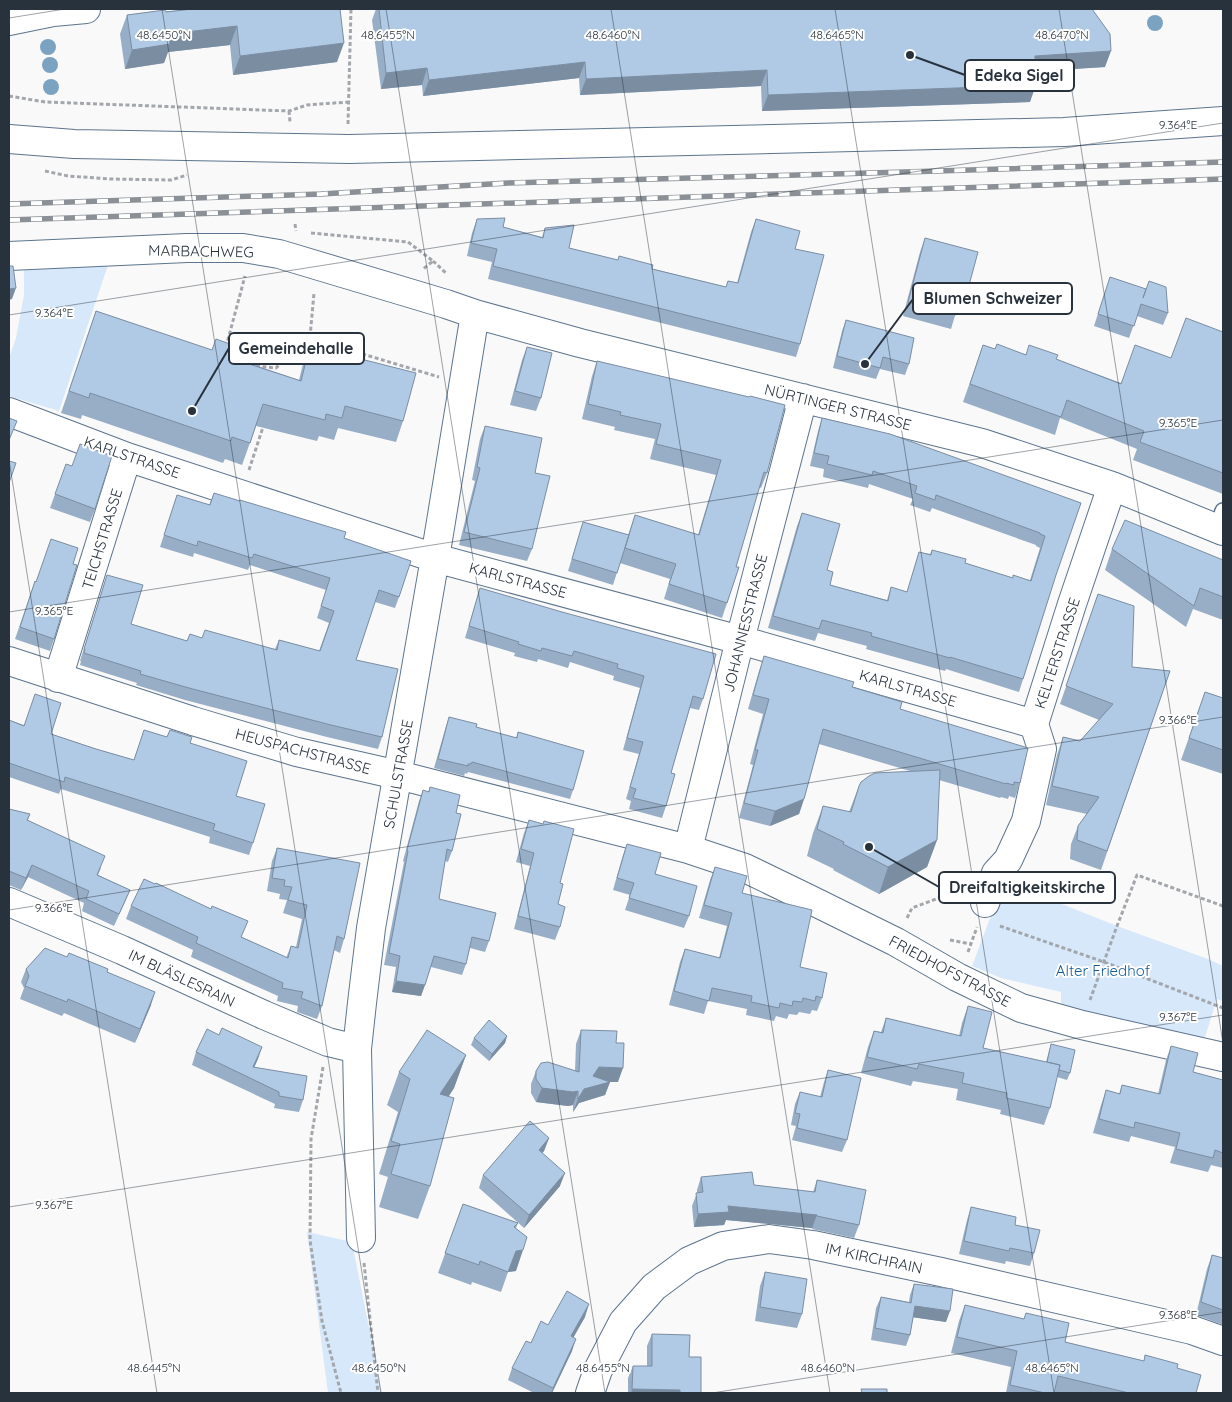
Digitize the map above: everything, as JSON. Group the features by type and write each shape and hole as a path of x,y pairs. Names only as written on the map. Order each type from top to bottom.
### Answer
{"street":[{"path":"9,22 53,10 86,9"},
{"path":"9,139 74,144 349,149 1064,132 1223,121"},
{"name":"MARBACHWEG","path":"9,256 187,248 243,248 279,254 446,304"},
{"name":"NÜRTINGER STRASSE","path":"446,304 580,343 982,442 1221,523"},
{"name":"SCHULSTRASSE","path":"361,1238 357,1049 371,928 475,314"},
{"name":"JOHANNESSTRASSE","path":"688,849 803,398"},
{"name":"KARLSTRASSE","path":"9,412 127,457 435,558 740,640 1034,724"},
{"name":"TEICHSTRASSE","path":"58,678 127,457"},
{"name":"KELTERSTRASSE","path":"985,903 996,873 1008,860 1026,821 1042,749 1034,724 1112,486"},
{"name":"HEUSPACHSTRASSE","path":"9,661 297,752 398,775 688,849"},
{"name":"FRIEDHOFSTRASSE","path":"688,849 745,868 896,942 956,977 1021,1008 1082,1025 1223,1057"},
{"name":"IM BLÄSLESRAIN","path":"9,902 122,950 264,1015 328,1042 357,1049"},
{"name":"IM KIRCHRAIN","path":"590,1393 598,1370 623,1322 654,1286 689,1261 722,1246 769,1239 813,1245 941,1272 1192,1330 1223,1341"}],"path":[{"path":"348,118 351,9"},
{"path":"9,96 45,102 289,111 307,105 348,102"},
{"path":"289,111 290,126"},
{"path":"296,224 296,232"},
{"path":"226,348 247,268 243,248"},
{"path":"433,261 450,276"},
{"path":"276,376 276,368 310,337 315,284 319,267"},
{"path":"310,337 319,340"},
{"path":"355,351 463,385"},
{"path":"250,366 276,368"},
{"path":"240,494 266,419"},
{"path":"1082,1025 1137,875 1223,906"},
{"path":"912,908 944,896 985,903"},
{"path":"1000,926 1104,962 1223,1008"},
{"path":"328,1042 311,1139 310,1240 322,1321 341,1393"},
{"path":"361,1238 378,1393"}],"green space":[{"path":"108,265 59,411 9,396 9,358 16,338 24,295 24,270"},
{"name":"Alter Friedhof","path":"1004,881 1223,966 1223,1001 1217,999 1204,1040 1157,1027 1061,1009 1061,992 1001,978 972,966"},
{"path":"307,1232 352,1242 382,1393 328,1393"}],"building":[{"path":"193,9 340,9 344,43 240,56 237,26 169,34 170,44 132,50 127,15 165,10 166,12"},
{"path":"379,9 1092,9 1110,34 1111,51 1035,56 1036,85 768,95 767,70 586,79 585,62 429,80 427,68 386,73"},
{"path":"505,218 503,227 543,238 545,228 574,225 569,248 618,260 619,256 653,265 652,269 726,287 728,281 738,283 756,219 800,231 795,249 824,255 800,344 493,266 497,249 471,243 477,219"},
{"path":"925,238 978,252 968,289 963,288 956,315 908,302"},
{"path":"9,266 13,266 16,288 9,289"},
{"path":"1110,277 1146,289 1143,298 1149,281 1166,287 1168,313 1141,304 1134,326 1098,314"},
{"path":"96,311 212,350 216,339 244,349 240,361 301,381 313,334 360,346 357,358 416,373 403,421 345,406 342,418 326,414 325,420 263,404 250,443 232,437 231,441 90,393 89,398 69,391"},
{"path":"1186,318 1223,332 1223,473 1140,442 1144,431 1067,400 1061,417 970,384 983,345 995,349 997,344 1026,355 1029,345 1058,355 1056,359 1121,384 1135,345 1171,358"},
{"path":"846,320 914,338 909,364 883,357 880,368 837,356"},
{"path":"527,347 552,353 541,398 515,391"},
{"path":"597,361 785,405 767,473 764,472 736,567 739,567 727,603 669,584 676,564 625,548 635,515 699,535 721,460 656,444 661,424 620,415 621,412 588,404"},
{"path":"9,418 17,421 9,440"},
{"path":"822,418 890,434 1081,503 1023,679 871,636 872,633 822,620 819,629 773,616 802,513 840,524 827,570 833,572 830,585 888,601 891,587 907,592 919,552 931,555 932,550 966,559 965,563 1013,578 1013,575 1031,581 1045,536 936,495 935,500 915,493 917,486 873,471 872,475 827,464 829,456 814,453"},
{"path":"485,426 542,438 535,473 550,476 532,549 464,532 480,468 477,467"},
{"path":"80,444 112,456 95,509 55,494 66,464 72,466"},
{"path":"9,461 16,463 9,483"},
{"path":"214,493 346,532 344,538 411,561 399,597 379,590 356,660 398,669 382,737 189,688 140,674 141,671 84,653 107,575 143,585 131,624 187,641 190,634 202,638 205,630 277,650 279,640 320,651 334,611 321,606 330,578 254,554 252,558 198,541 197,546 164,535 177,495 210,505"},
{"path":"1125,520 1223,560 1223,597 1200,588 1194,606 1112,549"},
{"path":"583,522 629,535 617,573 572,559"},
{"path":"51,539 78,548 73,564 77,565 54,639 20,627"},
{"path":"480,588 716,654 703,699 693,696 671,773 675,774 666,806 633,798 636,789 630,787 643,742 627,738 644,676 617,668 618,664 574,651 572,656 542,648 541,651 469,626"},
{"path":"1098,594 1134,606 1132,667 1170,671 1107,851 1077,840 1078,826 1099,797 1052,786 1063,737 1080,741 1113,704 1066,686"},
{"path":"764,656 854,682 852,687 902,702 900,709 1028,748 1020,783 1014,782 1014,785 1006,784 823,729 804,799 775,811 744,803 758,750 755,750 769,699 753,695"},
{"path":"1205,692 1223,698 1223,750 1189,738"},
{"path":"35,694 61,703 51,734 96,749 134,760 144,730 167,737 170,730 192,737 190,743 247,761 236,796 265,804 253,843 213,830 215,824 65,777 64,782 9,763 9,720 24,726"},
{"path":"449,717 477,724 476,727 517,738 518,732 584,751 573,790 472,762 468,766 438,759"},
{"path":"940,770 937,840 888,867 817,829 823,806 851,812 861,782 875,773"},
{"path":"430,787 460,795 456,813 461,814 452,851 447,849 439,899 496,913 489,941 472,937 466,964 434,956 425,985 396,981 400,956 389,953 407,850 423,790 429,792"},
{"path":"9,809 30,814 27,820 105,856 97,875 130,890 119,914 86,899 89,891 32,865 26,878 9,871"},
{"path":"529,820 543,824 544,821 574,829 560,883 563,884 558,904 565,907 560,927 518,916 534,853 521,849"},
{"path":"627,844 661,853 655,874 697,886 689,916 629,898 634,883 617,878"},
{"path":"277,848 360,863 344,939 337,936 322,1006 301,998 303,992 282,988 283,983 196,943 198,937 131,906 144,879 211,909 212,906 248,921 241,937 288,958 291,946 298,948 307,905 288,900 292,887 284,886 285,880 272,878"},
{"path":"715,867 747,876 742,893 812,910 800,967 827,973 822,998 816,996 815,1001 803,998 802,1002 793,1001 792,1006 780,1003 779,1008 751,1002 752,996 712,988 709,1001 674,991 685,949 720,958 732,913 704,905"},
{"path":"45,948 67,957 69,953 108,969 107,972 155,992 140,1029 68,999 67,1002 25,986 29,976 26,969"},
{"path":"968,1006 992,1012 983,1048 1060,1065 1050,1108 1006,1098 1007,1093 962,1083 964,1073 919,1064 917,1069 867,1057 874,1031 883,1033 886,1018 961,1036"},
{"path":"489,1020 507,1036 492,1054 474,1038"},
{"path":"222,1028 262,1047 253,1067 307,1076 303,1100 279,1096 279,1092 196,1052 207,1029 219,1035"},
{"path":"427,1030 466,1055 440,1094 454,1098 430,1186 391,1174 400,1144 391,1141 410,1079 399,1072"},
{"path":"581,1030 617,1031 616,1043 624,1043 623,1068 599,1067 593,1076 610,1082 584,1089 578,1099 578,1091 542,1088 536,1079 536,1071 541,1063 548,1062 579,1072"},
{"path":"1051,1044 1075,1050 1070,1073 1059,1070 1060,1065 1047,1062"},
{"path":"1171,1046 1198,1053 1193,1072 1223,1080 1223,1153 1215,1150 1213,1158 1176,1149 1180,1133 1135,1122 1134,1128 1099,1119 1106,1090 1120,1094 1122,1085 1160,1094"},
{"path":"828,1070 861,1078 847,1140 797,1128 800,1114 795,1113 800,1092 822,1097"},
{"path":"530,1121 549,1138 539,1150 565,1173 529,1215 483,1175"},
{"path":"752,1172 754,1185 815,1192 817,1180 866,1190 859,1225 817,1215 728,1206 729,1212 698,1214 696,1193 703,1192 701,1177"},
{"path":"463,1204 518,1223 514,1227 527,1237 523,1250 516,1251 508,1272 480,1261 479,1265 445,1253"},
{"path":"971,1207 1016,1217 1015,1225 1040,1230 1034,1253 1010,1248 1009,1251 964,1241"},
{"path":"1212,1255 1223,1258 1223,1310 1201,1302"},
{"path":"765,1272 807,1279 802,1314 760,1307"},
{"path":"914,1284 953,1289 950,1311 915,1306 910,1335 875,1328 881,1297 911,1303"},
{"path":"567,1291 589,1304 571,1336 576,1339 553,1388 512,1368 526,1341 531,1343 541,1321 548,1325"},
{"path":"965,1305 1024,1319 1026,1313 1069,1323 1065,1342 1144,1361 1145,1355 1178,1364 1177,1368 1201,1375 1196,1393 1129,1393 1058,1376 1054,1393 1045,1393 1010,1385 1017,1351 957,1337"},
{"path":"652,1334 690,1335 689,1357 701,1357 701,1393 680,1393 680,1390 632,1389 633,1366 652,1366"},
{"path":"861,1389 887,1389 887,1393 862,1393"}],"railway":[{"path":"9,204 321,194 508,183 1223,162"},
{"path":"9,220 1223,179"}],"place":[{"name":"Edeka Sigel","path":"910,55"},
{"name":"Blumen Schweizer","path":"865,364"},
{"name":"Gemeindehalle","path":"192,411"},
{"name":"Dreifaltigkeitskirche","path":"869,847"}]}
